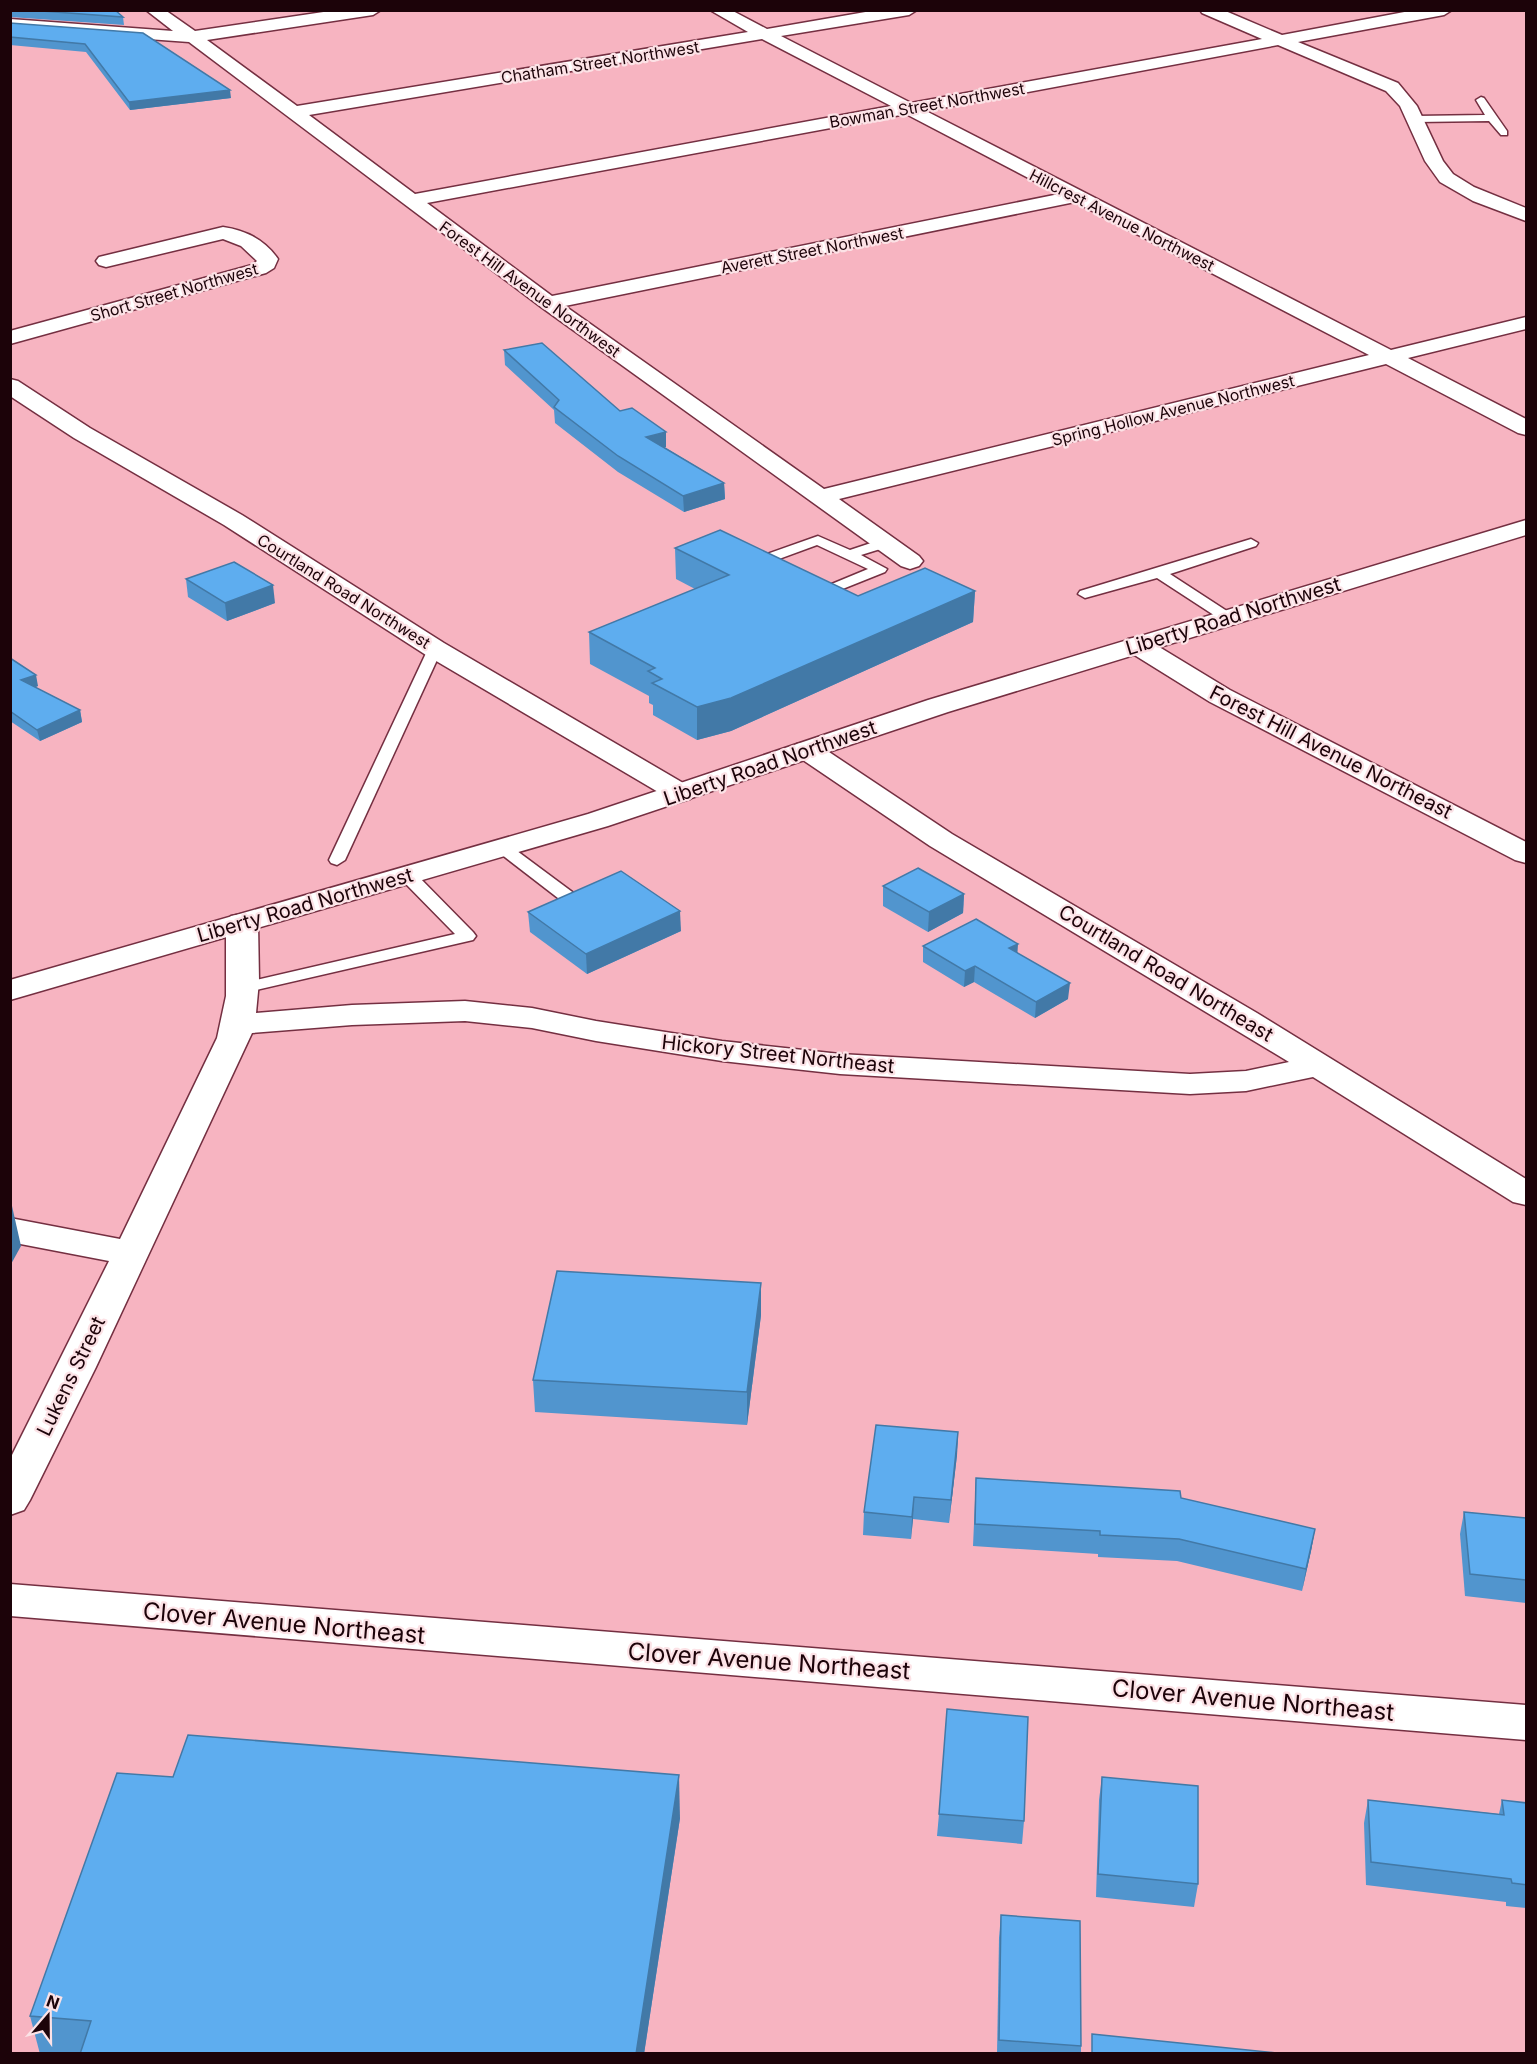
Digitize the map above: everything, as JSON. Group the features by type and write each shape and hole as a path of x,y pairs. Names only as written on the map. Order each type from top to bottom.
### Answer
{"street":[{"name":"Forest Hill Avenue Northwest","path":"154,10 217,54 548,303 910,561"},
{"path":"10,24 191,37 373,10"},
{"name":"Hillcrest Avenue Northwest","path":"718,10 1527,429"},
{"name":"Chatham Street Northwest","path":"292,112 909,10"},
{"path":"1208,10 1392,87 1403,96 1441,172 1451,181 1527,215"},
{"name":"Bowman Street Northwest","path":"411,200 1444,10"},
{"name":"Averett Street Northwest","path":"548,303 1076,196"},
{"name":"Short Street Northwest","path":"10,338 259,269 267,264 268,260 250,243 232,233 223,232 159,246 106,261"},
{"name":"Spring Hollow Avenue Northwest","path":"819,497 1527,323"},
{"name":"Courtland Road Northwest","path":"10,386 82,432 233,520 435,649 680,793"},
{"name":"Liberty Road Northwest","path":"10,990 503,848 680,793 938,706 1527,527"},
{"name":"Forest Hill Avenue Northeast","path":"1137,645 1220,696 1527,854"},
{"name":"Courtland Road Northeast","path":"807,750 941,840 1527,1194"},
{"name":"Lukens Street","path":"10,1500 77,1367 238,1024 243,988 242,923"},
{"name":"Hickory Street Northeast","path":"238,1024 465,1011 532,1018 596,1031 722,1051 840,1064 1190,1084 1246,1081 1318,1066"},
{"path":"10,1230 131,1252"},
{"name":"Clover Avenue Northeast","path":"10,1600 1527,1722"}],"lane":[{"path":"1481,100 1504,133"},
{"path":"1416,120 1492,118"},
{"path":"749,565 818,540 880,569 812,597"},
{"path":"849,555 885,543"},
{"path":"1084,594 1159,573 1251,543"},
{"path":"1159,573 1228,618"},
{"path":"337,860 435,649"},
{"path":"503,848 573,902"},
{"path":"243,988 467,936 408,876"}],"building":[{"path":"28,10 115,10 123,17"},
{"path":"10,23 143,33 230,90 129,102 85,44 10,37"},
{"path":"542,343 620,411 632,408 666,432 646,437 724,483 683,496 618,456 554,407 559,400 504,350"},
{"path":"720,530 858,596 925,568 975,591 731,698 697,707 652,683 662,679 648,671 655,668 589,632 729,575 675,548"},
{"path":"234,562 273,585 225,603 186,579"},
{"path":"10,658 36,675 21,680 80,710 37,730 10,711"},
{"path":"918,868 964,894 929,912 883,886"},
{"path":"621,871 680,911 586,954 528,912"},
{"path":"976,919 1018,944 1009,948 1070,983 1036,1002 975,966 965,971 923,946"},
{"path":"557,1271 761,1283 747,1392 533,1380"},
{"path":"876,1425 958,1432 951,1500 914,1497 912,1517 864,1512"},
{"path":"976,1478 1180,1491 1181,1498 1315,1529 1306,1569 1179,1539 1100,1535 1100,1531 975,1524"},
{"path":"1464,1512 1527,1518 1527,1580 1470,1574"},
{"path":"947,1709 1028,1717 1024,1821 939,1814"},
{"path":"188,1735 679,1775 636,2054 80,2054 91,2021 30,2016 117,1773 173,1777"},
{"path":"1102,1777 1198,1786 1198,1884 1098,1874"},
{"path":"1368,1800 1504,1815 1502,1800 1527,1803 1527,1885 1512,1883 1511,1879 1371,1862"},
{"path":"1001,1915 1080,1921 1081,2046 999,2040"},
{"path":"1092,2034 1286,2054 1092,2054"}]}
